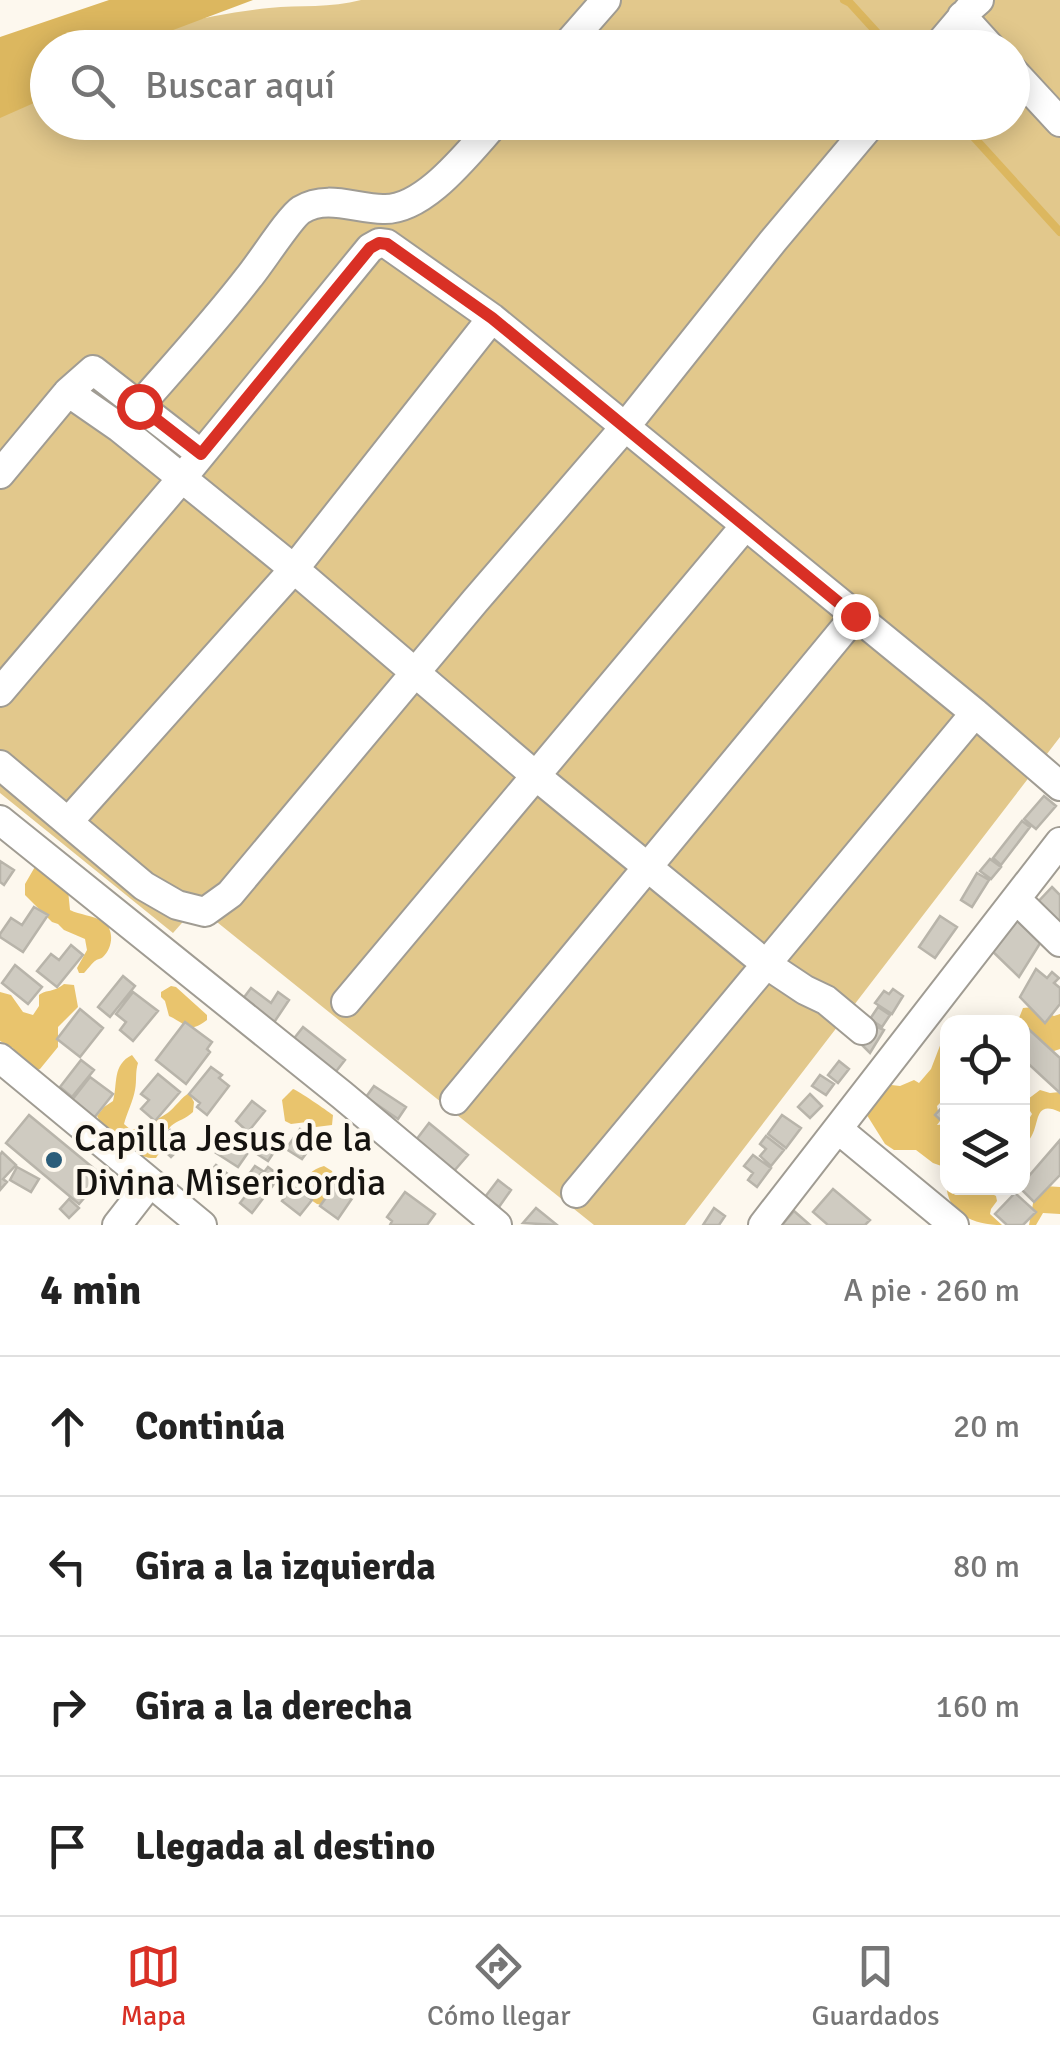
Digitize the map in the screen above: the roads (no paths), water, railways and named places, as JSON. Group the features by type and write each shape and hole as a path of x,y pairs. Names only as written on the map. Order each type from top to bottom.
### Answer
{"street":[{"path":"580,30 606,0"},
{"path":"951,30 972,4 984,30"},
{"path":"1030,90 1060,122"},
{"path":"120,428 248,279 300,210 345,202 386,210 415,200 440,182 479,140"},
{"path":"0,766 144,886 177,904 205,912 230,894 625,427 858,140"},
{"path":"0,692 370,248 379,243 387,244 492,318 1060,786"},
{"path":"68,822 294,568 492,318"},
{"path":"0,474 68,392 93,370 201,454"},
{"path":"68,392 120,428 294,568 536,776 766,964 826,1000 862,1030"},
{"path":"346,1002 745,526"},
{"path":"455,1100 855,616"},
{"path":"576,1193 975,713"},
{"path":"0,820 342,1094 497,1225"},
{"path":"764,1225 1060,842"},
{"path":"1017,900 1060,942"},
{"path":"0,1058 202,1225"},
{"path":"838,1130 954,1225"},
{"path":"117,1225 149,1184"}],"waterway":[{"path":"844,0 875,30"},
{"path":"976,140 1060,232"}],"place":[{"name":"Capilla Jesus de la Divina Misericordia","path":"54,1160"}]}
